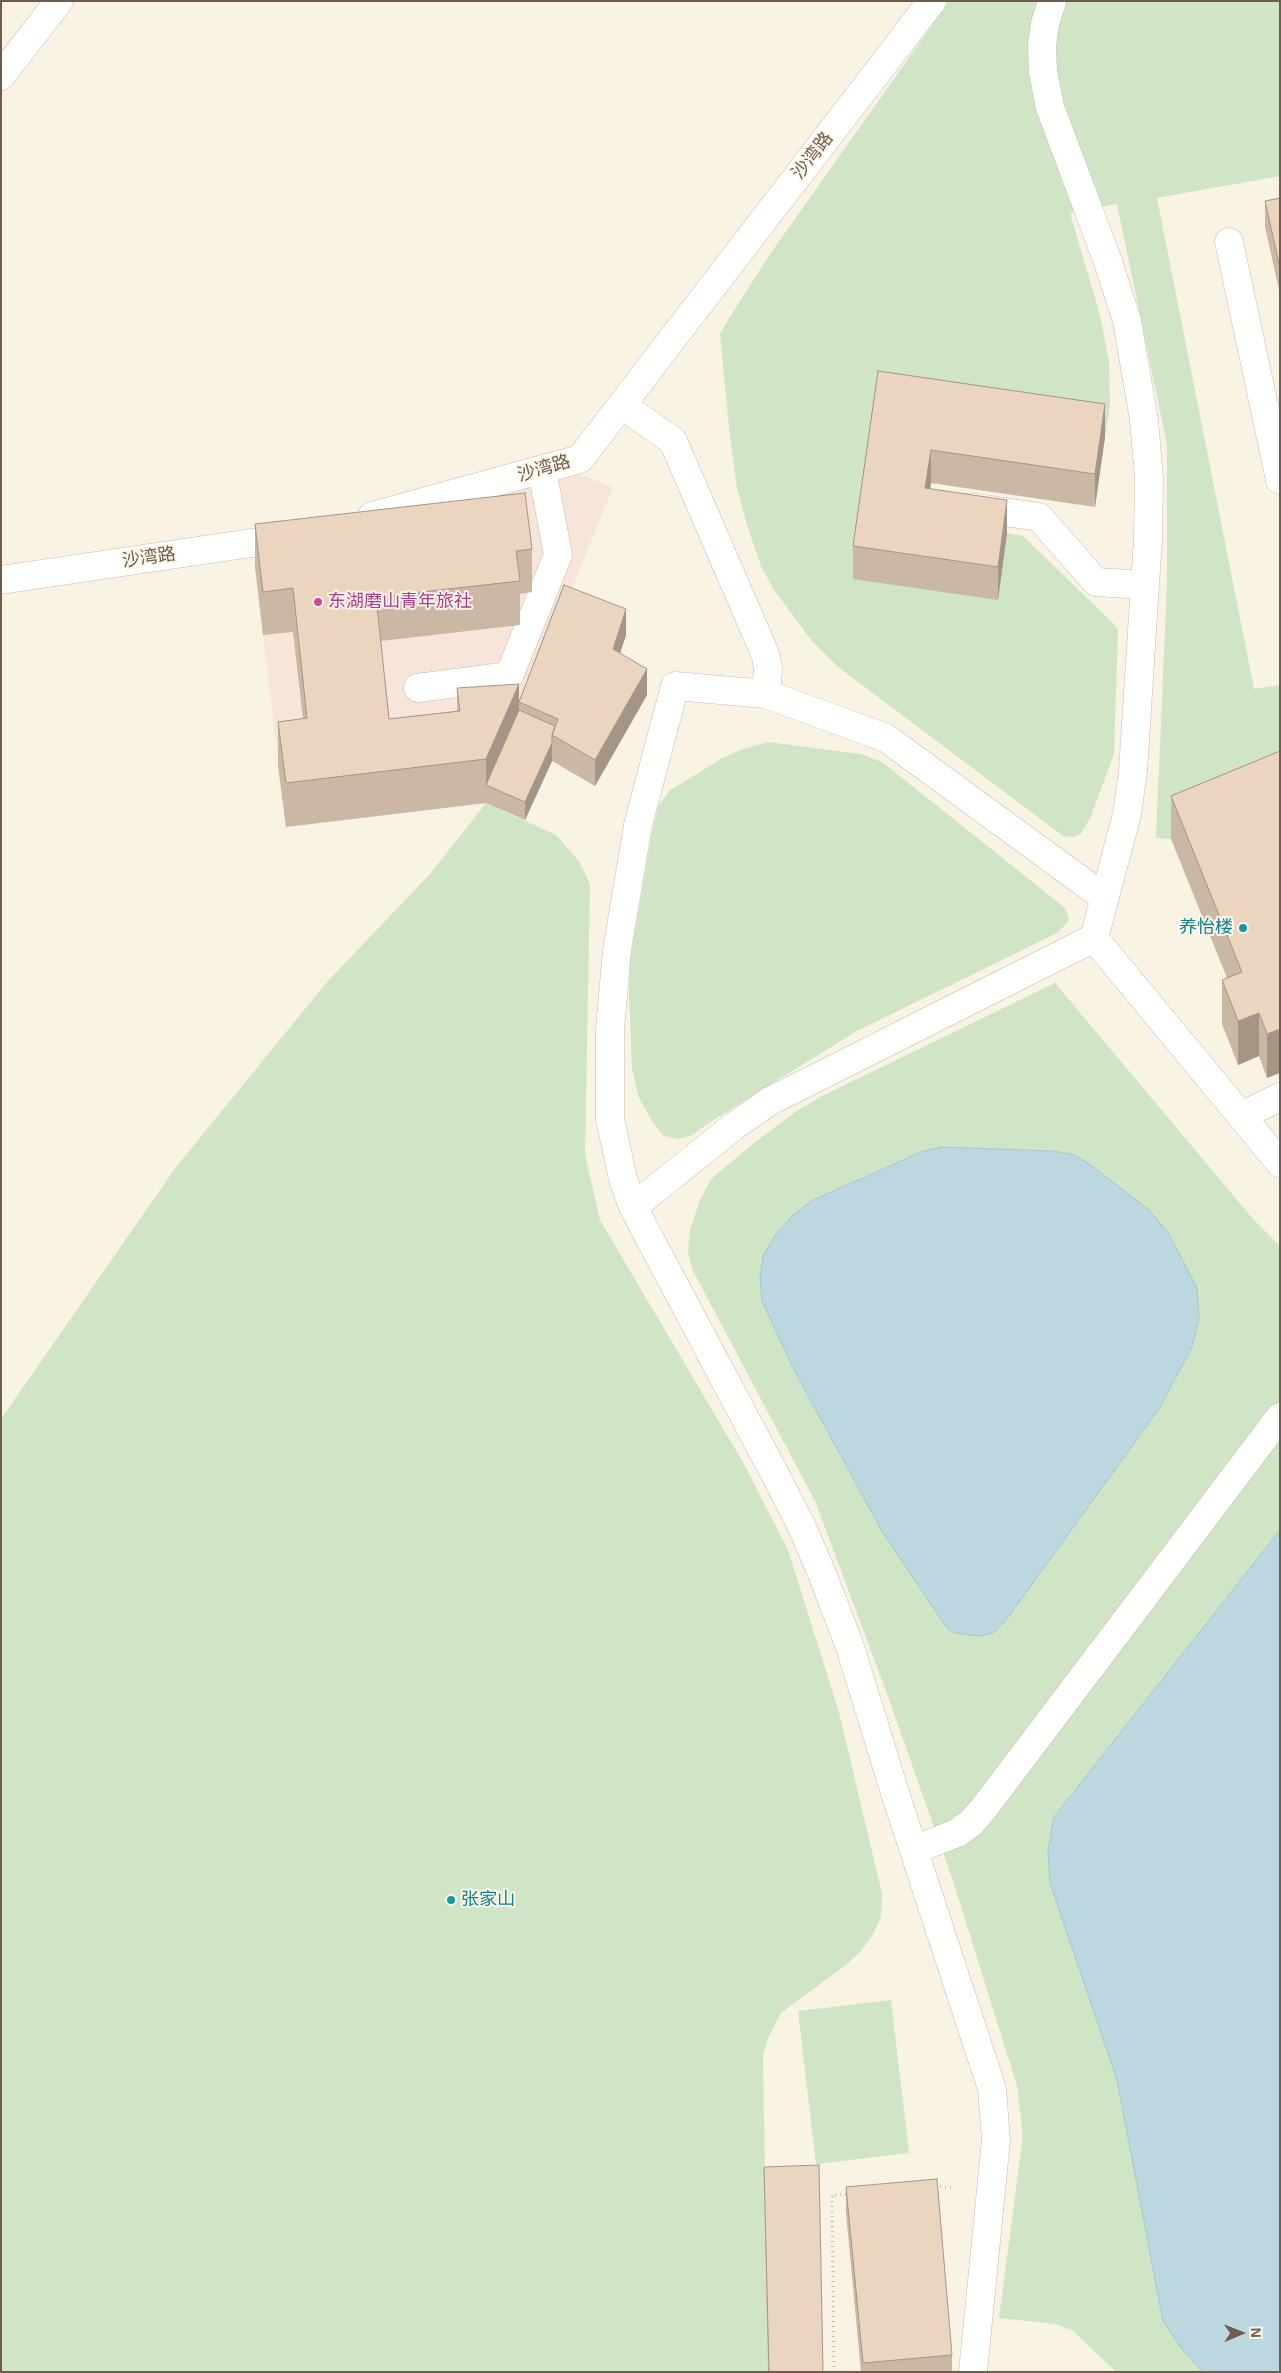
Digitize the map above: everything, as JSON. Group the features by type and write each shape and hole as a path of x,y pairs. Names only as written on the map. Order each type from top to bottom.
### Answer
{"street":[{"path":"1,76 59,1"},
{"path":"632,1207 734,1126 770,1101 1094,938 1127,814 1133,771 1148,538 1149,479 1136,359 1118,291 1050,107 1043,72 1042,45 1045,24 1052,1"},
{"name":"沙湾路","path":"348,523 580,459 930,2"},
{"path":"1229,242 1280,480"},
{"path":"622,405 673,441 766,656 768,669 766,694"},
{"path":"418,688 510,676 558,555 542,470"},
{"path":"955,504 1039,517 1096,582 1145,585"},
{"name":"沙湾路","path":"1,580 300,536 319,531"},
{"path":"973,2372 996,2140 992,2089 849,1644 802,1527 632,1207 615,1152 610,1119 610,1029 617,950 638,825 675,686 766,694 886,738 1105,898"},
{"path":"1094,938 1280,1163"},
{"path":"1241,1116 1280,1097"},
{"path":"914,1850 957,1833 971,1823 984,1808 1280,1417"}],"path":[{"path":"931,2186 940,2185 990,2194"},
{"path":"834,2372 832,2195 852,2194"}],"shaded area":[{"path":"579,474 613,487 486,803 286,827 255,567 263,559"}],"green space":[{"path":"949,1 1280,1 1280,176 1157,198 1254,689 1280,685 1280,795 1171,839 1156,838 1167,584 1167,445 1117,204 1070,213 1100,315 1109,362 1110,406 1105,437 879,404 853,579 1007,533 1023,536 1115,625 1118,631 1114,754 1091,816 1081,834 1072,837 1063,836 837,666 812,641 774,590 761,566 737,488 720,333 768,257"},
{"path":"768,742 861,754 882,762 1064,907 1069,917 1068,922 1057,933 857,1031 692,1135 678,1139 664,1136 653,1123 638,1096 632,1068 629,994 630,960 653,827 659,805 669,791 721,759 740,750"},
{"path":"486,803 556,835 579,861 590,884 585,1155 600,1220 744,1464 788,1550 839,1712 882,1894 881,1917 872,1936 860,1952 847,1964 781,2013 769,2036 763,2055 768,2372 1,2372 1,1419 176,1167 327,982 430,874"},
{"path":"1055,983 1254,1220 1280,1246 1280,1530 1054,1817 1048,1850 1050,1883 1117,2080 1163,2321 1181,2348 1203,2372 1116,2372 1072,2330 1055,2324 999,2318 1023,2136 1017,2086 953,1881 886,1691 815,1501 692,1269 688,1252 690,1230 700,1200 711,1179 795,1112 824,1095","holes":["941,1147 1053,1151 1075,1155 1169,1234 1197,1288 1199,1319 1192,1347 1159,1409 998,1629 947,1628 883,1533 793,1368 794,1214 813,1200 921,1152"]},
{"path":"891,2000 909,2153 816,2164 798,2011"}],"water":[{"path":"941,1147 1053,1151 1075,1155 1149,1210 1169,1234 1197,1288 1199,1319 1192,1347 1159,1409 1003,1624 993,1633 980,1636 955,1633 947,1628 883,1533 793,1368 762,1301 760,1278 763,1256 776,1234 794,1214 813,1200 921,1152"},
{"path":"1280,1530 1280,2372 1203,2372 1181,2348 1163,2321 1117,2080 1050,1883 1048,1850 1054,1817"}],"building":[{"path":"1280,198 1280,268 1265,201"},
{"path":"878,371 1105,404 1095,474 931,450 925,488 1007,500 998,567 853,546"},
{"path":"525,493 532,549 516,551 520,581 376,597 389,719 460,711 457,688 519,684 486,759 286,783 278,722 307,718 293,588 263,592 255,524"},
{"path":"564,585 626,609 613,649 647,669 595,760 552,735 558,719 519,702"},
{"path":"519,710 555,726 552,743 525,802 486,785"},
{"name":"养怡楼","path":"1280,751 1280,1029 1267,1034 1259,1013 1238,1021 1222,980 1242,972 1171,796"},
{"path":"819,2165 823,2372 769,2372 764,2167"},
{"path":"937,2179 952,2355 863,2363 846,2187"}],"place":[{"name":"东湖磨山青年旅社","path":"318,602"},
{"name":"养怡楼","path":"1243,928"},
{"name":"张家山","path":"451,1900"}]}
